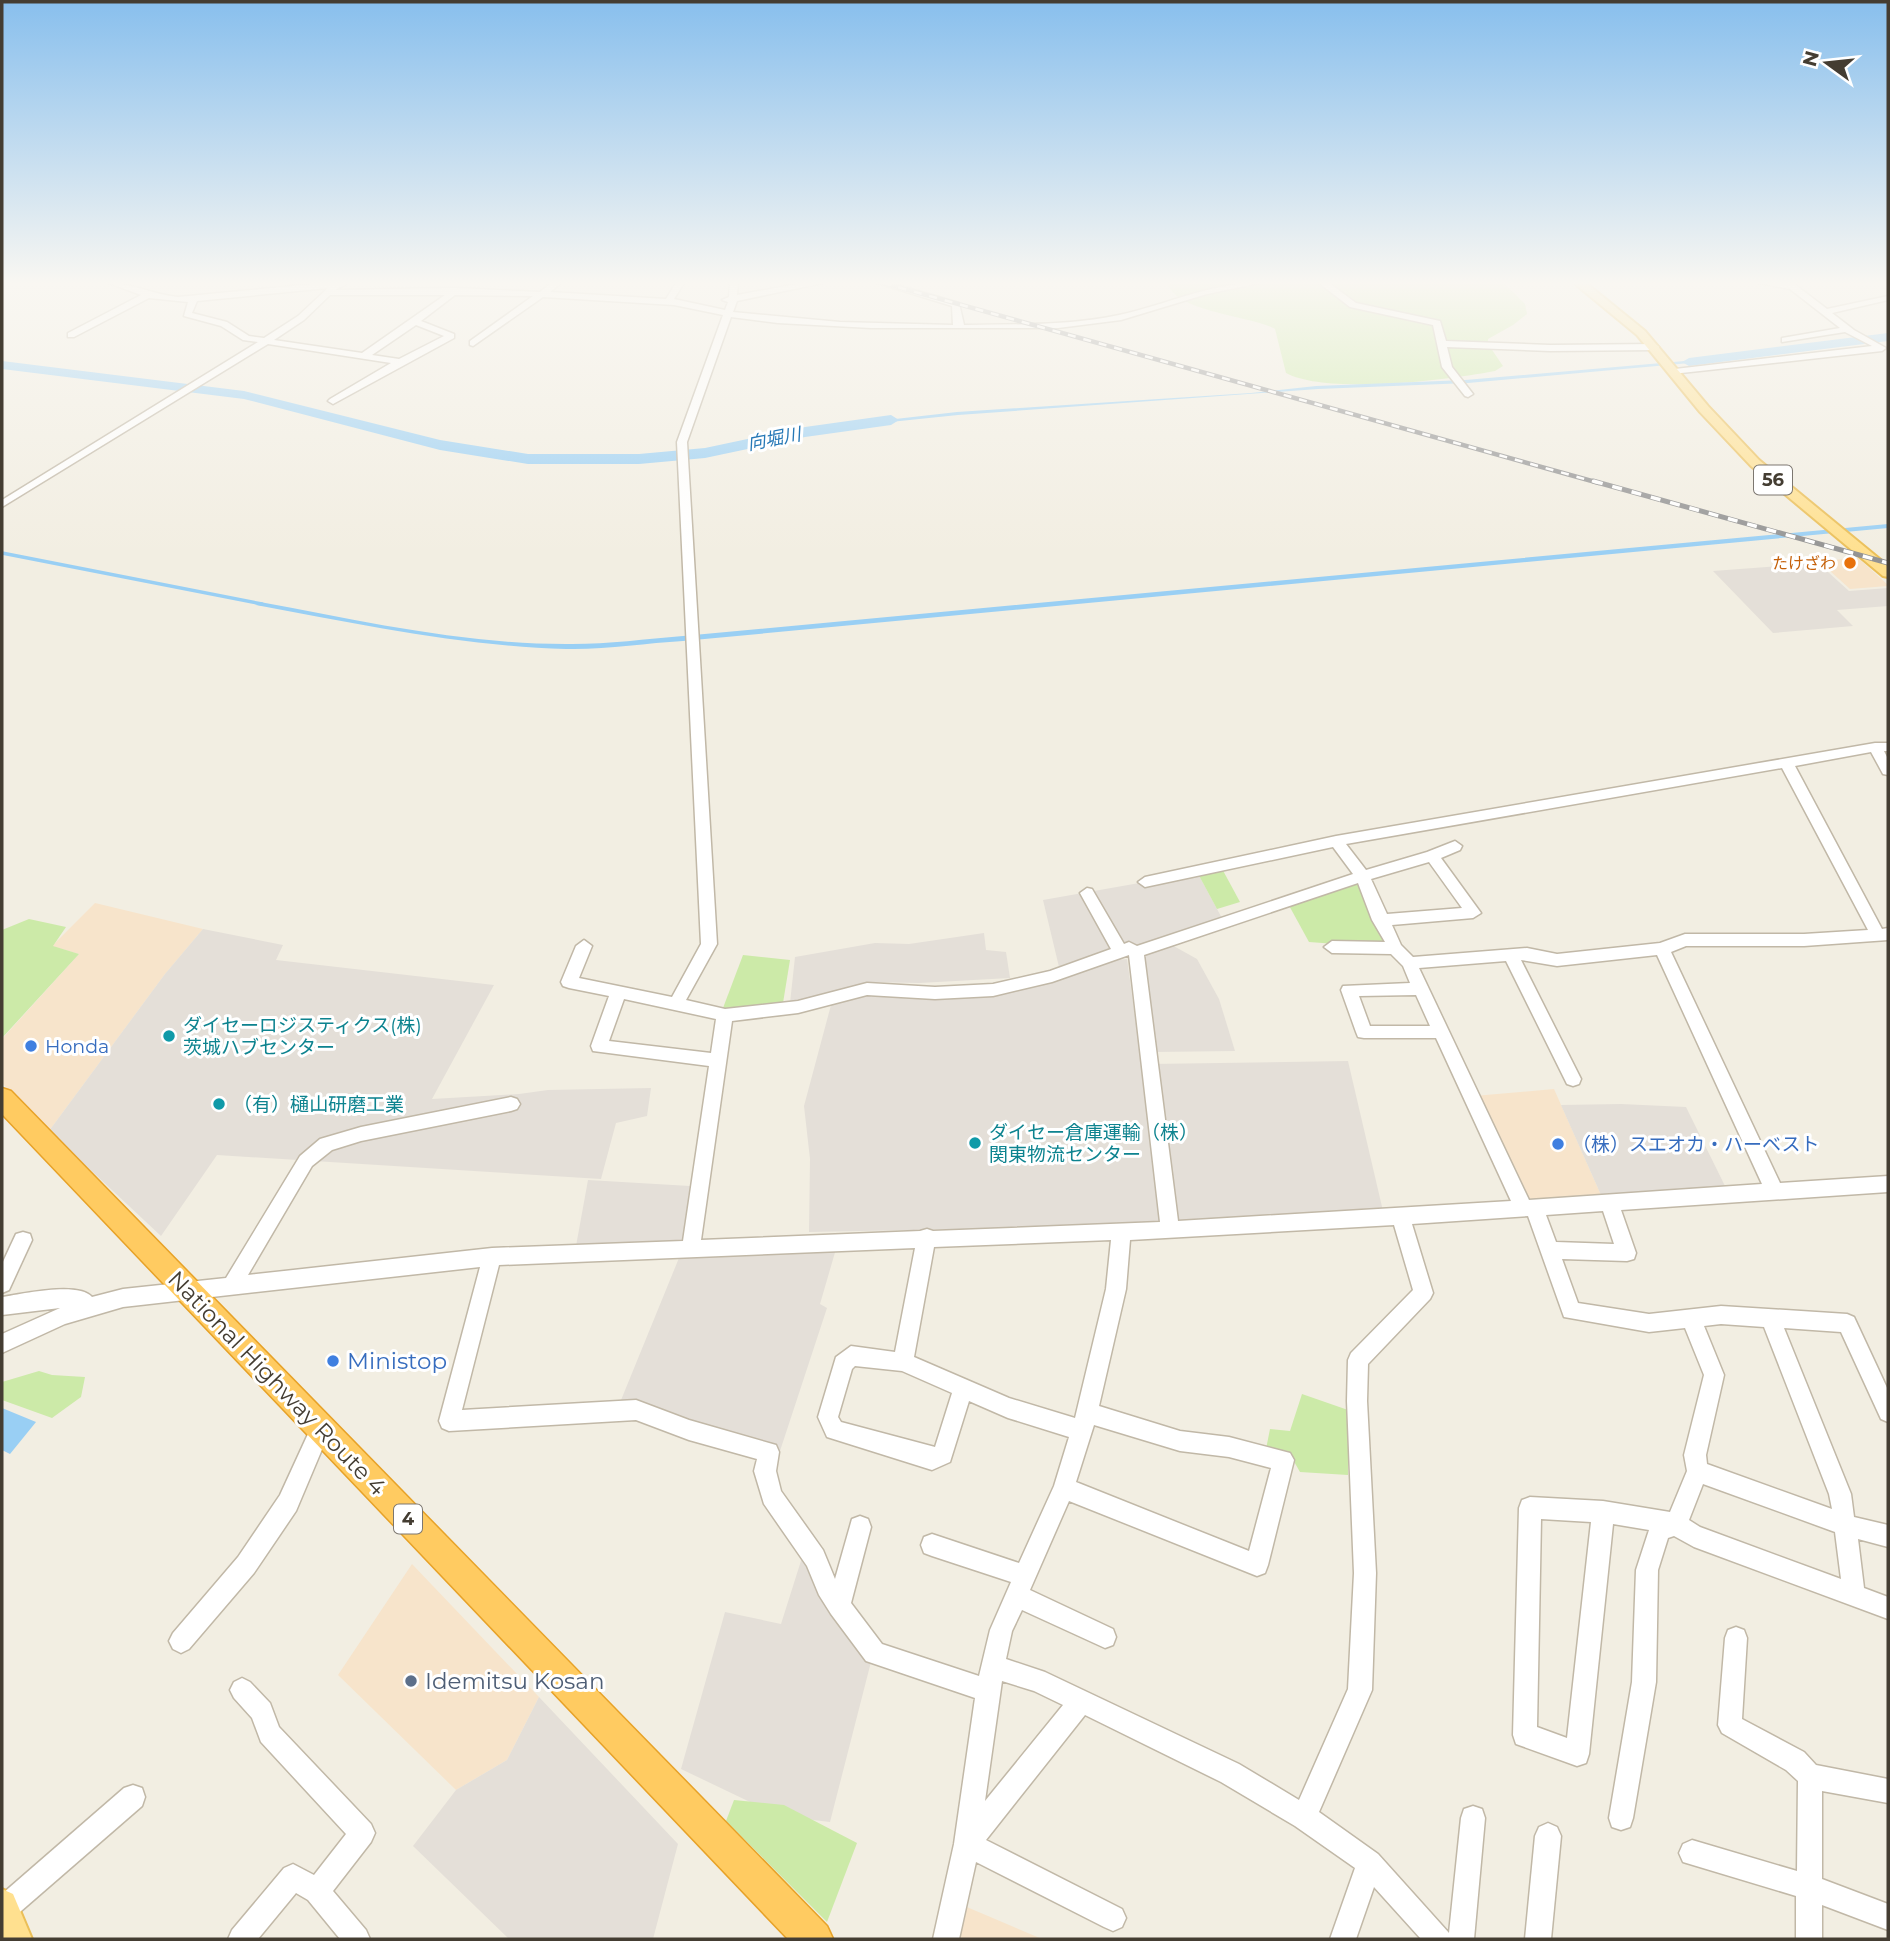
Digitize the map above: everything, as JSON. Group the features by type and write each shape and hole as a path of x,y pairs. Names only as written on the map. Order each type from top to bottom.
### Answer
{"highway":[{"name":"National Highway Route 4","path":"2,1098 814,1939"}],"main road":[{"name":"56","path":"1677,374 1712,418 1765,472 1888,573"},
{"path":"3,1907 16,1939"}],"street":[{"path":"2,504 214,374"},
{"path":"333,401 380,374"},
{"path":"676,1004 709,944 682,460 682,442 706,374"},
{"path":"1452,374 1468,394"},
{"path":"1146,883 1336,841 1882,747 1888,771"},
{"path":"1409,963 1527,954 1557,960 1662,949 1685,940 1804,940 1883,934 1787,764"},
{"path":"1336,841 1362,876 1395,948 1409,963 1439,1032 1551,1250 1571,1311 1649,1323 1721,1315 1847,1323 1888,1412"},
{"path":"584,946 569,982 586,988 619,992 725,1015 798,1007 867,989 935,993 993,990 1128,952 1432,856 1455,846"},
{"path":"1380,920 1473,913 1432,856"},
{"path":"1087,893 1128,952 1170,1229"},
{"path":"1332,947 1395,948"},
{"path":"1662,949 1774,1190"},
{"path":"1511,955 1573,1079"},
{"path":"1420,989 1349,990 1364,1032 1439,1032"},
{"path":"619,992 599,1045 718,1060"},
{"path":"691,1247 725,1015"},
{"path":"231,1287 306,1161 326,1144 361,1134 512,1104"},
{"path":"2,1344 33,1327 87,1306 136,1296 492,1257 1401,1217 1888,1184"},
{"path":"1551,1250 1628,1253 1609,1202"},
{"path":"1304,1817 1360,1690 1365,1573 1357,1415 1358,1360 1423,1293 1401,1217"},
{"path":"946,1939 967,1844 988,1691 1001,1630 1064,1488 1084,1422 1116,1289 1121,1231"},
{"path":"903,1362 927,1237"},
{"path":"2,1284 23,1240"},
{"path":"492,1257 449,1421 636,1410 689,1430 769,1452 765,1471 772,1496 815,1558 827,1587 839,1606 874,1653 988,1691"},
{"path":"2,1306 55,1299 82,1299 87,1306"},
{"path":"1770,1317 1840,1494 1854,1595"},
{"path":"1621,1818 1644,1682 1647,1570 1660,1531 1676,1524 1698,1471 1695,1455 1714,1375 1692,1320"},
{"path":"963,1389 943,1455 932,1459 834,1430 828,1417 844,1364 851,1356 903,1362 1008,1408 1180,1441 1230,1447 1283,1460 1257,1565 1064,1488"},
{"path":"181,1641 246,1565 288,1503 321,1429"},
{"path":"1698,1471 1845,1525 1888,1536"},
{"path":"1603,1512 1577,1754 1525,1735 1530,1508 1603,1512 1676,1524 1694,1536 1888,1608"},
{"path":"839,1606 860,1527"},
{"path":"932,1545 1019,1585 1105,1637"},
{"path":"1736,1638 1730,1725 1796,1761 1810,1776 1888,1791"},
{"path":"994,1667 1037,1680 1230,1773 1304,1817 1369,1863 1438,1939"},
{"path":"242,1690 262,1711 269,1734 362,1833 317,1891"},
{"path":"967,1844 1081,1701"},
{"path":"1809,1939 1810,1776"},
{"path":"3,1907 133,1797"},
{"path":"1461,1939 1473,1818"},
{"path":"1538,1939 1548,1836"},
{"path":"967,1844 1113,1918"},
{"path":"1692,1853 1808,1887 1888,1917"},
{"path":"1343,1939 1369,1863"},
{"path":"241,1939 293,1877 317,1891 357,1939"}],"shaded area":[{"path":"1858,558 1888,586 1850,589 1819,561"},
{"path":"1818,563 1849,591 1888,588 1888,606 1837,610 1853,626 1773,633 1713,571"},
{"path":"1196,870 1224,922 1059,967 1043,900"},
{"path":"95,903 203,929 165,974 49,1131 2,1083 2,1039 79,954 52,946"},
{"path":"203,929 283,945 276,960 494,985 432,1099 548,1090 651,1088 647,1116 616,1123 601,1179 217,1155 161,1236 49,1131 165,974"},
{"path":"984,933 986,950 1006,952 1010,978 919,983 868,982 790,1003 795,957 875,943 909,944"},
{"path":"1170,944 1197,959 1219,999 1235,1051 1155,1052 1142,953"},
{"path":"1127,959 1164,1225 809,1232 810,1159 804,1106 831,1005 867,989 993,990 1089,962"},
{"path":"1348,1061 1383,1211 1169,1223 1150,1064"},
{"path":"1554,1089 1601,1195 1519,1200 1474,1096"},
{"path":"1561,1105 1686,1107 1725,1186 1601,1195"},
{"path":"588,1180 690,1186 682,1242 576,1246"},
{"path":"836,1249 820,1304 827,1308 779,1454 619,1405 681,1253"},
{"path":"806,1545 872,1658 830,1822 805,1819 750,1802 681,1769 725,1612 781,1624"},
{"path":"412,1564 539,1697 507,1760 456,1790 338,1675"},
{"path":"539,1697 678,1844 653,1939 509,1939 413,1846 456,1790 507,1760"},
{"path":"955,1902 1042,1939 949,1939"}],"green space":[{"path":"1288,374 1478,374 1388,384 1305,380"},
{"path":"1220,865 1240,902 1217,909 1196,870"},
{"path":"1362,876 1391,948 1309,942 1286,900"},
{"path":"29,919 66,927 53,946 79,954 2,1038 2,930"},
{"path":"743,955 790,960 783,1003 740,1010 723,1008"},
{"path":"39,1371 52,1375 85,1377 81,1397 52,1418 2,1400 2,1382"},
{"path":"1302,1394 1348,1410 1348,1475 1300,1472 1288,1451 1266,1449 1270,1429 1290,1431"},
{"path":"734,1800 784,1805 857,1843 827,1922 726,1821"}],"water":[{"path":"1572,374 1468,383 1318,389 860,423 957,412 1251,393 1316,386"},
{"path":"1888,524 1888,528 595,648 488,644 256,605 260,602 376,624 493,641 600,643"},
{"path":"2,1408 36,1422 10,1454 2,1450"}],"waterway":[{"name":"向堀川","path":"71,374 244,395 440,445 528,459 639,459 705,453 805,432 891,420"},
{"path":"2,553 262,604"}],"railway":[{"path":"1207,374 1599,483"},
{"path":"1593,481 1888,563"}],"place":[{"name":"たけざわ","path":"1850,563"},
{"name":"ダイセーロジスティクス(株) 茨城ハブセンター","path":"169,1036"},
{"name":"Honda","path":"31,1046"},
{"name":"（有）樋山研磨工業","path":"219,1104"},
{"name":"ダイセー倉庫運輸（株） 関東物流センター","path":"975,1143"},
{"name":"（株）スエオカ・ハーベスト","path":"1558,1144"},
{"name":"Ministop","path":"333,1361"},
{"name":"Idemitsu Kosan","path":"411,1681"}]}
